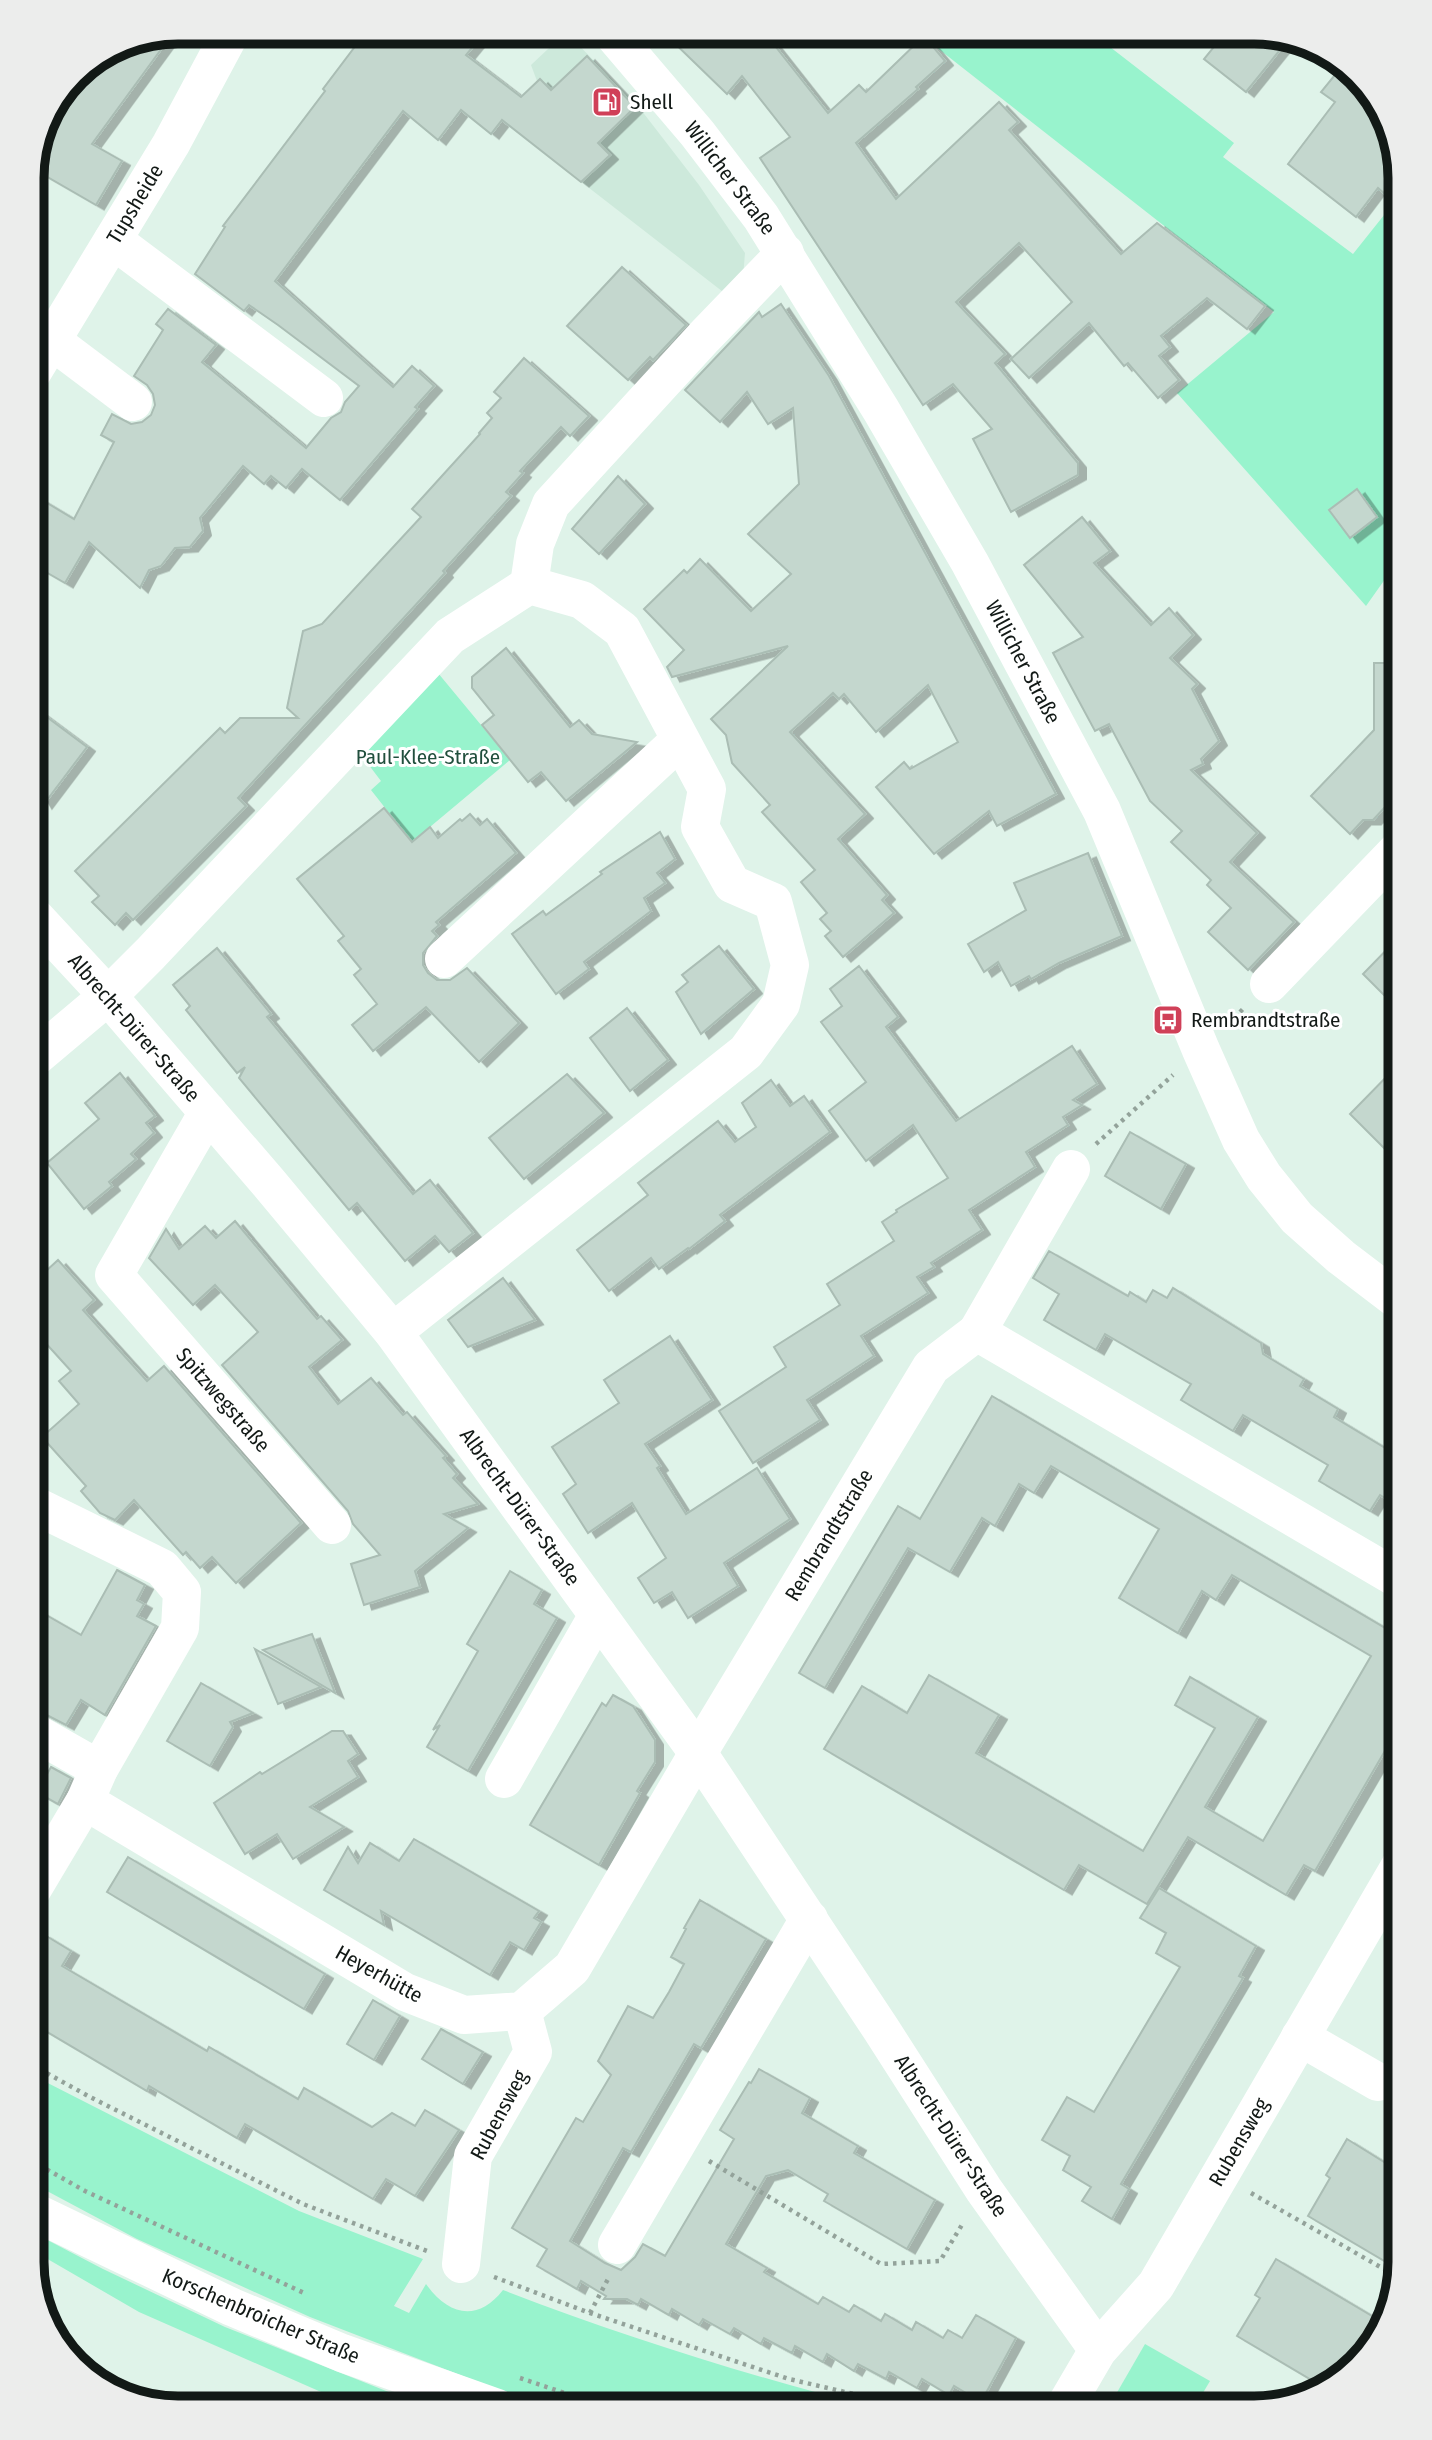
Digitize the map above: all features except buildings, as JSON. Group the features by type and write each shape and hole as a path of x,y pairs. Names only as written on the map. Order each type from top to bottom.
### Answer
{"street":[{"name":"Tupsheide","path":"44,354 171,144 225,44"},
{"name":"Willicher Straße","path":"621,44 697,133 761,217 881,410 970,562 1102,811 1200,1051 1241,1140 1264,1177 1297,1218 1341,1257 1388,1292"},
{"path":"113,240 324,398"},
{"path":"529,585 535,544 551,503 785,253"},
{"path":"52,341 134,402"},
{"path":"44,1050 108,996 150,954 450,636 529,585 582,600 622,630 707,789 700,827 732,884 773,902 790,965 781,1004 747,1052 393,1332"},
{"path":"444,959 680,740"},
{"path":"1269,984 1388,861"},
{"name":"Albrecht-Dürer-Straße","path":"44,927 208,1112 393,1332 698,1753 984,2190 1098,2350"},
{"name":"Albrecht-Dürer-Straße","path":"114,1275 208,1112"},
{"name":"Rembrandtstraße","path":"698,1753 931,1367 977,1332 1071,1169"},
{"name":"Spitzwegstraße","path":"114,1275 332,1525"},
{"path":"977,1332 1388,1572"},
{"path":"44,1510 162,1568 182,1592 180,1628 44,1868"},
{"path":"505,1779 598,1615"},
{"name":"Heyerhütte","path":"44,1742 92,1785 405,1992 464,2015 522,2011"},
{"path":"522,2011 572,1968 698,1753"},
{"name":"Rubensweg","path":"1071,2396 1098,2350 1156,2284 1388,1888"},
{"path":"617,2245 809,1919"},
{"name":"Rubensweg","path":"461,2264 473,2156 533,2052 522,2011"},
{"path":"1300,2037 1378,2082"},
{"name":"Korschenbroicher Straße","path":"44,2217 232,2307 342,2353 462,2396"}],"path":[{"path":"1071,1169 1269,984"},
{"path":"677,2142 881,2263 940,2260 984,2190"},
{"path":"44,2168 85,2191 305,2294"},
{"path":"1220,2175 1387,2271"},
{"path":"519,2377 574,2396"}],"shaded area":[{"path":"553,44 578,44 638,106 699,185 745,253 743,278 727,295 499,118 537,81 531,65"}],"green space":[{"path":"932,44 1106,44 1234,143 1223,157 1353,254 1388,210 1388,575 1366,606 1177,393 1274,312"},
{"name":"Paul-Klee-Straße","path":"438,673 510,760 412,842 371,790 381,781 362,756"},
{"path":"44,2081 299,2211 423,2259 394,2306 409,2313 426,2284 444,2303 463,2311 483,2307 503,2290 594,2324 831,2396 515,2396 310,2317 137,2239 44,2189"},
{"path":"44,2238 225,2327 399,2396 330,2396 139,2312 44,2257"},
{"path":"1145,2344 1210,2381 1201,2396 1115,2396"}],"place":[{"name":"Shell","path":"607,102"},
{"name":"Rembrandtstraße","path":"1168,1020"}]}
